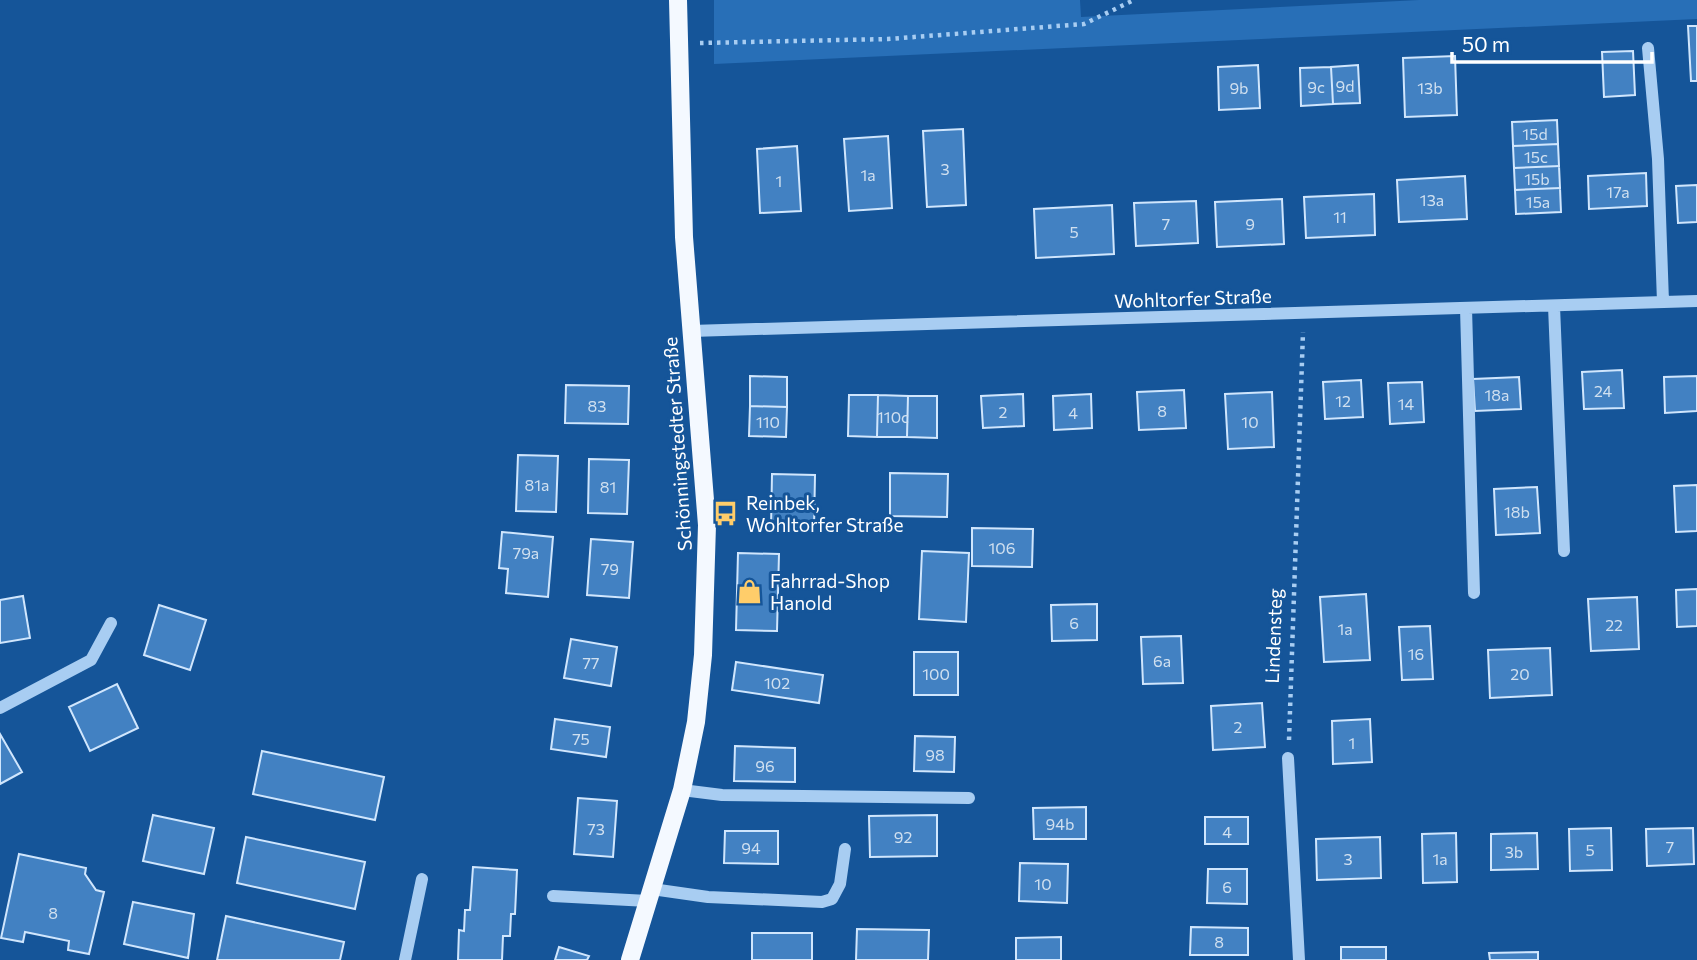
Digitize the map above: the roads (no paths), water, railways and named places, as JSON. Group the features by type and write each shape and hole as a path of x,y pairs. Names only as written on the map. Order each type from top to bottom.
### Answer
{"main road":[{"name":"Schönningstedter Straße","path":"630,960 682,790 696,723 703,655 707,525 684,237 678,0"}],"street":[{"path":"1648,48 1658,159 1663,302"},
{"name":"Wohltorfer Straße","path":"691,331 1697,301"},
{"path":"1554,306 1564,551"},
{"path":"1466,308 1474,593"},
{"path":"0,708 91,660 111,623"},
{"path":"1288,758 1299,960"},
{"path":"682,790 722,795 969,798"},
{"path":"553,896 650,895 822,902 832,899 840,884 845,849"},
{"path":"405,960 422,879"}],"place":[{"name":"Reinbek, Wohltorfer Straße","path":"726,513"},
{"name":"Fahrrad-Shop Hanold","path":"750,591"}]}
